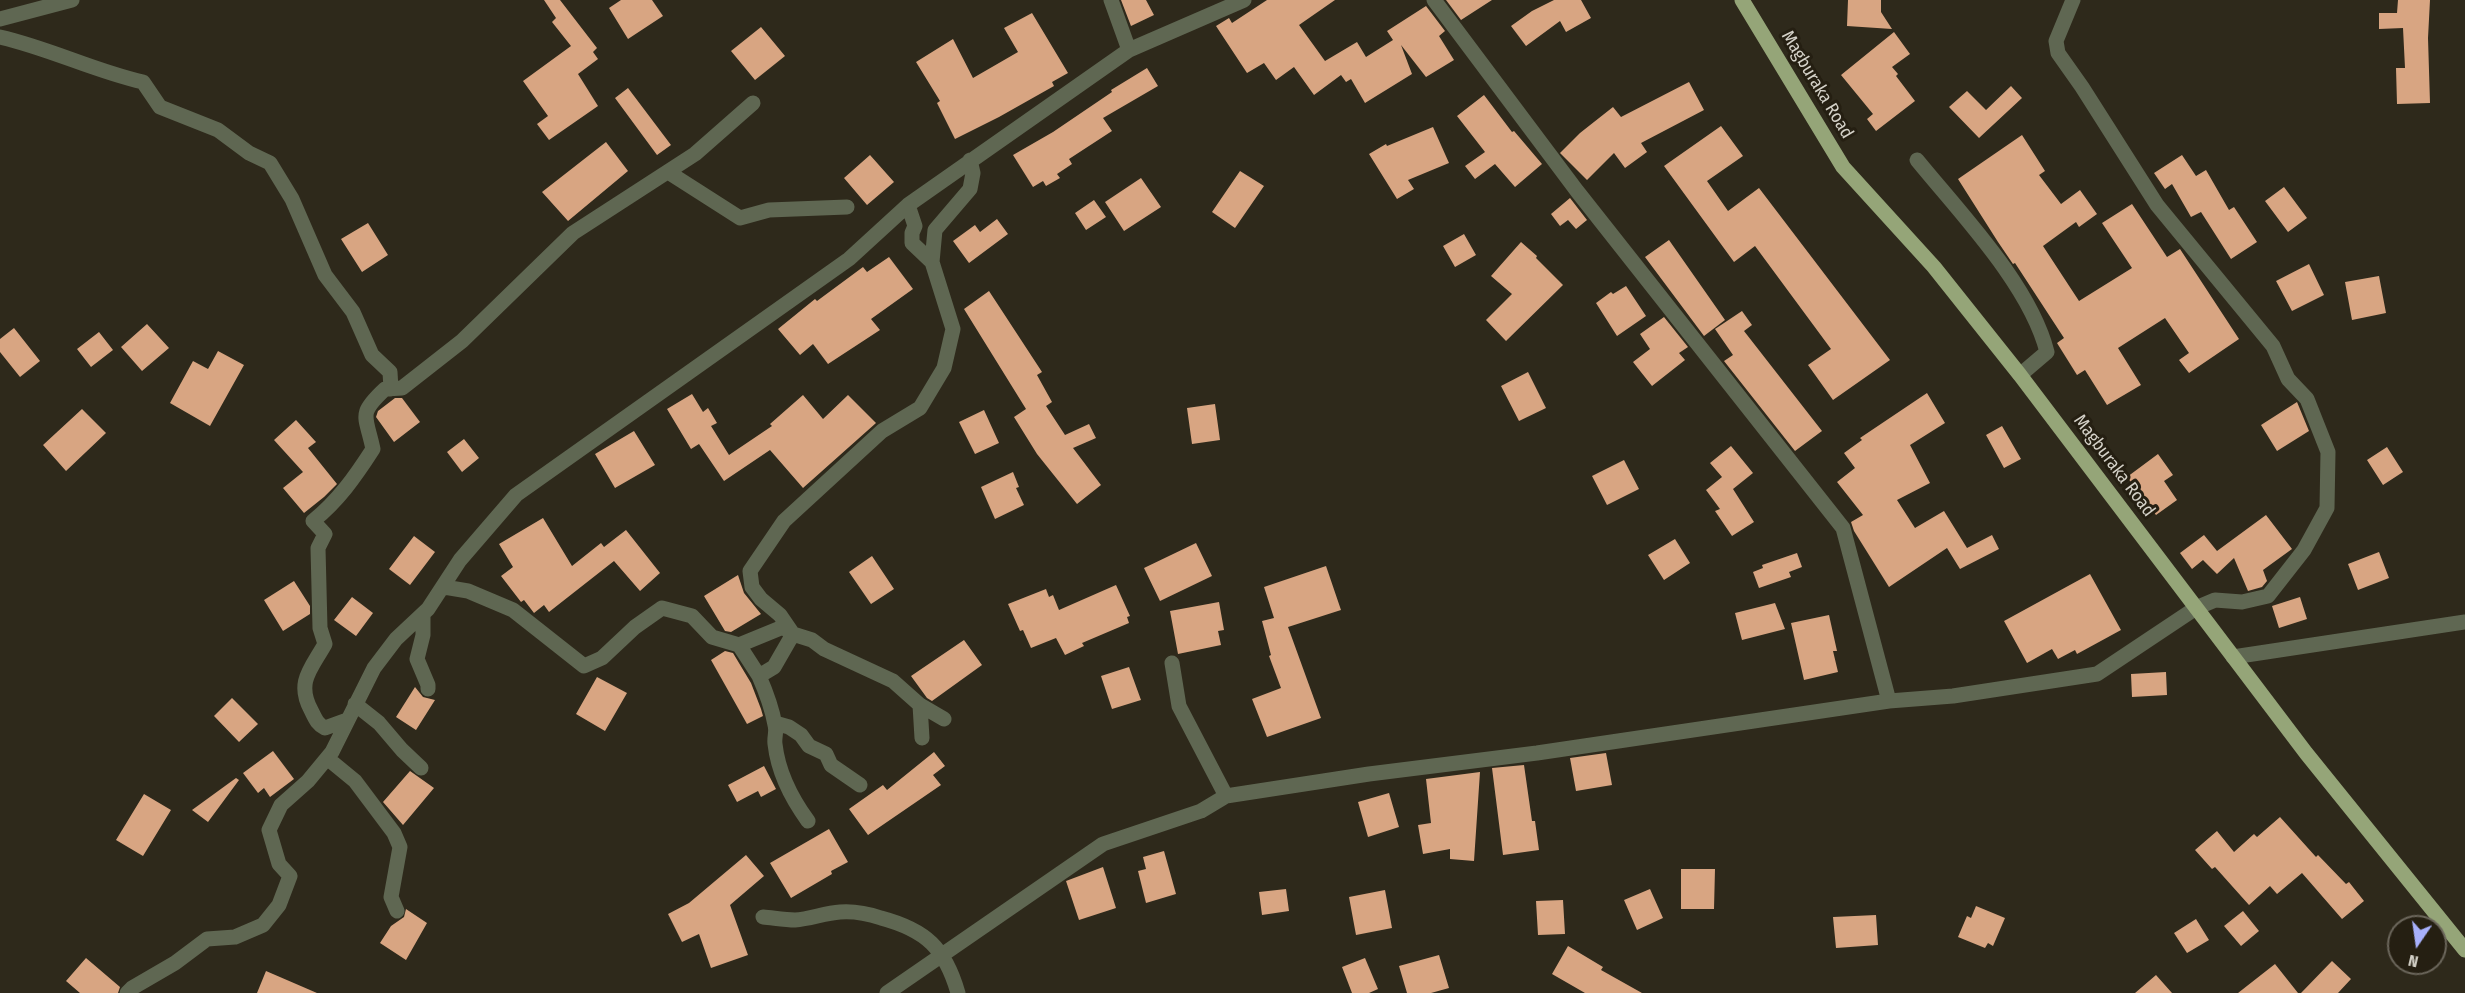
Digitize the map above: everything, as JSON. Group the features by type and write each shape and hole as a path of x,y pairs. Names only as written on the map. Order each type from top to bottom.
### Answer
{"main road":[{"name":"Magburaka Road","path":"1742,0 1843,167 1934,267 2020,375 2306,753 2465,950"}],"street":[{"path":"0,19 72,0"},
{"path":"1111,0 1129,50"},
{"path":"127,993 175,963 207,939 235,938 263,924 279,904 290,876 279,864 269,830 281,805 309,782 327,759 374,668 396,639 423,614 444,587 460,560 516,495 849,259 908,205 1129,50 1244,0"},
{"path":"1434,0 1577,192 1843,528 1890,701"},
{"path":"887,993 1103,844 1200,811 1226,796 1890,701 1953,696 2097,674 2196,608 2215,600 2242,602 2268,596 2304,550 2327,508 2328,452 2307,399 2288,379 2273,346 2157,205 2058,52 2056,41 2073,0"},
{"path":"0,37 25,43 116,76 143,82 160,107 218,130 249,153 270,163 292,199 326,275 353,312 372,355 390,372 392,389"},
{"path":"347,720 325,728 319,725 303,695 304,683 325,644 320,628 318,548 325,534 313,521 329,508 351,483 373,449 364,415 370,403 385,389 402,388 462,341 573,233 695,154 753,103"},
{"path":"793,634 780,615 761,599 752,587 750,571 784,521 882,431 920,408 944,368 953,329 932,262 935,230 970,189 973,174 970,160"},
{"path":"1917,160 2004,267 2039,325 2048,352 2020,375"},
{"path":"668,172 740,218 769,210 847,207"},
{"path":"908,205 915,226 912,243 932,262"},
{"path":"444,587 468,591 513,610 584,666 602,658 635,627 662,608 692,616 712,637 739,645 783,627 793,634 812,640 824,649 893,681 920,705 944,719"},
{"path":"423,614 423,635 417,659 428,689"},
{"path":"2233,657 2465,622"},
{"path":"759,676 774,667 793,634"},
{"path":"739,645 759,676 775,723 775,742 780,765 799,808 808,821"},
{"path":"1172,663 1179,706 1226,796"},
{"path":"355,704 379,723 421,768"},
{"path":"920,705 922,738"},
{"path":"775,723 789,727 801,735 809,746 826,754 831,765 860,786"},
{"path":"327,759 355,781 394,833 400,847 391,897 397,911"},
{"path":"763,917 796,920 842,912 874,916 906,925 927,937 941,955 953,974 958,993"}],"building":[{"path":"544,0 560,0 597,48 593,52 598,59 578,74 598,106 549,140 537,124 548,116 523,81 571,46 552,22 556,18"},
{"path":"621,0 652,0 663,16 628,39 609,8"},
{"path":"1121,0 1146,0 1154,15 1131,26"},
{"path":"1267,0 1335,0 1299,25 1325,61 1357,42 1366,57 1393,40 1387,31 1426,6 1445,31 1439,36 1454,60 1426,77 1401,45 1412,74 1365,103 1351,79 1346,82 1341,75 1314,95 1294,67 1276,80 1264,63 1247,73 1216,26 1229,18 1232,23"},
{"path":"1446,0 1492,0 1461,20"},
{"path":"1554,0 1581,0 1591,18 1566,32 1560,21 1526,46 1511,26 1532,11"},
{"path":"1848,0 1881,0 1881,12 1892,29 1847,26"},
{"path":"2398,0 2430,0 2428,38 2430,103 2397,104 2396,68 2405,68 2403,28 2379,29 2379,13 2397,13"},
{"path":"1032,13 1068,73 1052,82 1054,86 955,139 937,103 940,101 916,62 953,39 973,78 1018,52 1004,28"},
{"path":"761,27 785,56 755,80 731,51"},
{"path":"1894,32 1910,54 1892,67 1915,101 1876,131 1867,119 1873,114 1841,75"},
{"path":"1147,68 1158,86 1103,118 1112,131 1069,159 1072,164 1057,174 1060,178 1046,186 1043,181 1033,187 1013,155 1053,132 1112,92 1111,90"},
{"path":"1689,82 1704,110 1641,143 1647,152 1625,168 1614,153 1587,180 1560,153 1580,133 1613,107 1621,117"},
{"path":"2011,86 2022,98 1979,138 1949,107 1967,91 1986,110"},
{"path":"628,88 671,145 657,155 615,98"},
{"path":"1484,95 1512,132 1514,131 1542,164 1515,187 1495,164 1475,179 1465,166 1485,152 1457,116"},
{"path":"1721,126 1743,156 1707,181 1728,211 1759,188 1890,360 1833,400 1808,365 1831,349 1755,246 1734,262 1664,166"},
{"path":"1433,127 1449,163 1408,180 1414,189 1397,199 1369,154 1386,144 1387,146"},
{"path":"2022,135 2045,171 2039,175 2061,204 2080,190 2097,214 2079,227 2076,222 2043,246 2079,301 2132,268 2102,223 2132,204 2167,257 2180,249 2239,339 2189,373 2179,360 2189,353 2165,318 2118,348 2141,385 2107,405 2085,370 2077,375 2057,343 2064,338 1958,179"},
{"path":"606,142 628,171 568,221 542,192"},
{"path":"870,155 894,182 867,205 844,178"},
{"path":"2182,155 2196,176 2206,170 2229,210 2234,207 2257,242 2231,259 2201,212 2191,217 2172,184 2165,189 2154,173"},
{"path":"1240,171 1264,186 1235,228 1212,212"},
{"path":"1141,178 1161,207 1124,231 1105,202"},
{"path":"2284,187 2307,218 2288,232 2265,201"},
{"path":"1570,198 1587,220 1576,229 1568,220 1560,226 1551,214"},
{"path":"1094,200 1106,217 1086,230 1075,213"},
{"path":"997,219 1008,234 969,263 953,241 975,225 980,232"},
{"path":"368,223 388,255 362,272 341,239"},
{"path":"1464,234 1476,255 1455,267 1443,246"},
{"path":"1669,240 1725,320 1704,336 1645,257"},
{"path":"1521,242 1563,285 1506,341 1486,320 1512,294 1491,276"},
{"path":"889,257 913,289 871,319 880,330 828,364 813,344 800,355 778,329 815,299 817,301 863,267 867,272"},
{"path":"2309,264 2324,295 2292,311 2276,281"},
{"path":"2379,276 2386,313 2352,320 2345,282"},
{"path":"1626,286 1646,316 1617,336 1596,303 1611,292 1613,294"},
{"path":"989,291 1042,372 1037,375 1052,402 1046,406 1065,435 1089,424 1096,438 1073,448 1101,485 1077,504 1037,454 1014,417 1026,409 964,309"},
{"path":"1742,311 1752,325 1744,331 1822,431 1795,451 1724,361 1733,355 1715,329"},
{"path":"1664,317 1688,347 1679,353 1685,360 1652,386 1633,362 1650,349 1640,334"},
{"path":"147,324 169,348 142,371 121,347"},
{"path":"14,328 40,361 20,377 0,352 0,339"},
{"path":"99,332 113,350 91,367 77,349"},
{"path":"218,351 244,365 210,426 170,403 193,361 208,369"},
{"path":"1528,372 1546,408 1519,421 1501,386"},
{"path":"1927,393 1945,423 1910,445 1930,483 1897,500 1915,528 1944,511 1967,548 1992,535 1999,549 1960,569 1947,548 1889,587 1854,531 1851,522 1863,515 1837,482 1855,468 1844,453 1862,440 1860,438"},
{"path":"692,394 703,412 708,408 717,423 711,426 729,455 772,426 770,424 803,395 823,419 848,395 876,423 803,488 770,450 724,481 699,444 691,449 667,409"},
{"path":"395,398 402,398 420,422 394,442 376,417 378,411"},
{"path":"2297,402 2309,431 2277,451 2261,425"},
{"path":"1215,404 1220,440 1192,444 1187,408"},
{"path":"82,409 106,433 66,471 43,445"},
{"path":"984,410 999,443 975,454 959,422"},
{"path":"296,420 316,442 308,448 337,484 304,513 283,488 303,472 274,440"},
{"path":"2002,426 2021,459 2004,468 1986,435"},
{"path":"634,431 655,465 615,488 595,454"},
{"path":"464,439 479,458 462,472 447,452"},
{"path":"1731,446 1753,473 1733,489 1754,522 1732,536 1715,511 1720,509 1706,490 1722,477 1710,463"},
{"path":"2387,447 2403,472 2383,485 2367,460"},
{"path":"2158,454 2173,475 2164,481 2177,500 2156,515 2127,477"},
{"path":"1624,460 1639,489 1607,505 1592,476"},
{"path":"1013,472 1019,487 1016,488 1024,505 995,519 981,487"},
{"path":"2266,515 2292,549 2263,570 2267,581 2262,587 2248,591 2234,558 2217,574 2203,560 2192,569 2180,553 2204,535 2217,551"},
{"path":"543,518 572,566 601,543 604,547 626,530 660,573 640,591 614,561 549,612 544,605 534,613 524,600 521,602 501,576 513,567 499,544"},
{"path":"414,536 435,552 410,585 389,569"},
{"path":"1675,539 1690,563 1664,580 1648,555"},
{"path":"1196,543 1212,576 1160,601 1144,568"},
{"path":"2379,552 2389,578 2358,590 2348,564"},
{"path":"1797,553 1802,567 1789,572 1791,577 1759,588 1753,572 1763,568 1762,565"},
{"path":"872,556 894,589 871,604 849,572"},
{"path":"1326,566 1341,610 1288,627 1321,718 1267,737 1252,699 1281,688 1269,656 1271,655 1262,621 1274,618 1264,587"},
{"path":"2090,574 2121,630 2077,654 2075,650 2058,659 2052,649 2027,663 2004,621"},
{"path":"738,575 744,593 761,614 731,632 725,631 704,596"},
{"path":"294,581 310,606 310,614 283,631 264,600"},
{"path":"1116,585 1130,616 1127,617 1129,623 1082,643 1084,646 1065,655 1056,638 1031,648 1023,630 1020,631 1008,604 1046,589 1049,597 1053,595 1059,610"},
{"path":"352,597 373,613 356,636 334,620"},
{"path":"2300,597 2307,619 2279,628 2272,606"},
{"path":"1219,602 1224,630 1218,631 1221,645 1178,654 1170,611"},
{"path":"1775,603 1785,629 1742,640 1735,613"},
{"path":"1829,615 1837,651 1833,651 1838,672 1804,680 1791,623"},
{"path":"964,640 982,665 932,701 927,698 911,676"},
{"path":"725,651 733,653 751,683 761,709 763,716 747,724 711,660"},
{"path":"1129,667 1141,700 1112,709 1101,676"},
{"path":"2166,672 2167,695 2132,697 2131,674"},
{"path":"597,677 627,693 605,731 576,714"},
{"path":"415,687 423,697 435,700 416,730 396,717"},
{"path":"232,698 258,724 239,742 214,716"},
{"path":"273,751 294,779 270,797 264,788 258,793 243,773"},
{"path":"934,752 945,766 933,775 941,785 868,835 849,809 883,785 887,790"},
{"path":"1606,753 1612,785 1576,791 1570,758"},
{"path":"1524,765 1532,821 1535,821 1539,850 1503,855 1492,768"},
{"path":"764,766 776,789 761,797 758,791 737,802 728,785"},
{"path":"410,771 434,788 403,825 383,802"},
{"path":"1480,772 1474,861 1450,859 1450,849 1423,854 1418,825 1431,823 1426,779"},
{"path":"236,778 239,780 208,822 192,810"},
{"path":"1389,793 1399,827 1368,837 1358,802"},
{"path":"144,794 171,810 143,856 116,840"},
{"path":"2280,817 2316,857 2318,855 2346,884 2349,882 2364,901 2342,919 2302,873 2277,894 2270,886 2249,905 2215,867 2212,869 2195,850 2217,831 2234,852 2254,834 2257,837"},
{"path":"829,829 848,862 791,898 770,863"},
{"path":"1164,851 1176,894 1146,903 1138,871 1146,869 1143,857"},
{"path":"746,855 764,876 730,905 748,955 711,968 699,934 682,942 668,914 689,903"},
{"path":"1103,867 1116,908 1079,920 1066,881"},
{"path":"1681,869 1715,869 1714,909 1681,909"},
{"path":"1286,889 1289,911 1262,915 1259,892"},
{"path":"1650,889 1663,918 1637,930 1624,900"},
{"path":"1385,890 1392,928 1356,935 1349,897"},
{"path":"1563,900 1565,934 1538,935 1536,901"},
{"path":"1976,906 2005,918 1993,946 1988,943 1985,948 1958,937 1967,916 1971,918"},
{"path":"406,909 427,923 406,960 380,943 391,926 404,917"},
{"path":"2243,911 2259,931 2241,946 2224,926"},
{"path":"1876,915 1878,945 1836,948 1833,917"},
{"path":"2196,919 2209,940 2187,953 2174,933"},
{"path":"1568,946 1603,967 1601,970 1642,993 1585,993 1552,974"},
{"path":"1439,955 1449,988 1431,993 1407,993 1399,966"},
{"path":"86,958 120,987 118,993 80,993 66,981"},
{"path":"1365,958 1378,989 1369,993 1352,993 1342,967"},
{"path":"2332,961 2351,979 2338,993 2301,993"},
{"path":"2275,964 2298,993 2238,993"},
{"path":"266,971 317,993 257,993"},
{"path":"2156,975 2172,993 2135,993"}]}
